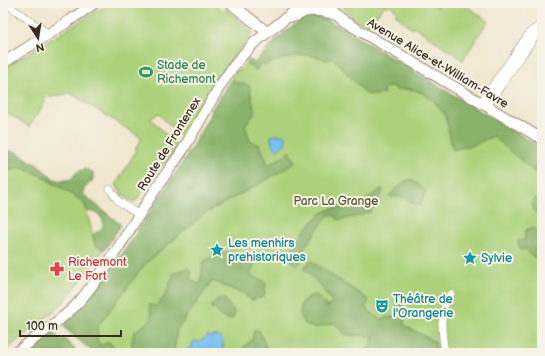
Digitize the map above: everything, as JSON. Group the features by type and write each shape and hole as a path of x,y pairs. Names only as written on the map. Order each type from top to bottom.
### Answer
{"street":[{"path":"5,3 49,34"},
{"path":"3,63 78,15 94,3"},
{"path":"230,3 267,32"},
{"name":"Route de Frontenex","path":"16,353 59,320 77,303 120,245 158,185 173,166 228,73 248,49 267,32 305,3"},
{"name":"Avenue Alice-et-William-Favre","path":"325,3 345,22 542,140"},
{"path":"286,17 298,16 304,12 317,11 337,15"},
{"path":"484,104 536,36 541,25"},
{"path":"110,188 118,201 139,215"},
{"path":"445,353 442,319 443,311 448,298 452,294"}],"green space":[{"name":"Stade de Richemont","path":"107,3 213,3 223,11 225,9 253,33 231,60 215,84 197,115 194,117 183,139 158,113 151,119 178,147 155,173 136,201 133,202 122,195 116,184 142,138 70,93 51,98 47,95 44,99 46,101 29,127 3,110 3,98 6,95 3,82 3,69 98,10 102,9"},
{"path":"340,3 356,3 359,6 362,3 430,3 439,8 444,3 462,3 488,21 463,60 414,26 412,29 395,14 397,12 391,5 383,7 367,27 353,17"},
{"name":"Parc La Grange","path":"306,17 320,17 328,20 542,148 542,353 94,353 65,328 65,322 78,311 123,253 181,166 212,112 211,111 236,71 241,70 249,60 255,63 285,32"},
{"path":"306,17 320,17 328,20 542,148 542,177 493,136 474,145 453,150 445,115 430,98 415,90 396,90 394,86 383,88 384,93 382,94 366,94 333,58 326,60 311,56 296,56 265,65 261,63 256,70 246,63 249,60 255,63 285,32"},
{"path":"231,79 235,82 249,85 255,113 245,125 250,141 260,145 268,165 284,156 289,150 296,162 204,214 145,264 98,326 97,340 102,346 108,341 119,353 94,353 65,328 65,322 78,311 123,253 181,166 212,112 211,111"},
{"path":"10,151 16,152 36,164 54,179 62,181 71,179 77,172 85,169 93,172 93,180 84,189 83,194 121,225 107,247 104,249 95,245 93,235 103,227 103,221 98,214 87,212 86,207 81,200 40,175 23,168 3,172 3,155 4,153"},
{"path":"23,168 40,175 81,200 86,207 95,245 104,249 62,304 3,352 3,172"},
{"path":"406,180 412,180 425,190 425,194 420,205 411,203 405,197 389,196"},
{"path":"382,188 383,191 371,211 359,216 339,220 333,215 328,215 298,257 301,262 297,266 291,261 291,252 301,235 322,213 331,209 364,205 364,202"},
{"path":"536,198 542,202 542,219 536,214 533,207 532,202"},
{"path":"533,228 537,230 541,237 542,249 538,256 533,257 526,249 520,250 518,241 525,240 525,233 527,229"},
{"path":"219,253 233,253 241,259 245,255 256,259 250,275 266,282 264,297 251,300 244,294 212,281 177,330 174,353 130,353 134,332 152,319 149,305 156,306 165,296 174,273 188,268 192,272 190,279 198,284 201,282 203,262"},
{"path":"311,261 369,300 365,308 380,319 397,316 396,307 401,302 405,312 404,325 435,342 437,353 365,353 371,345 374,336 346,335 334,323 317,327 307,325 303,322 300,313 302,303 305,299 317,295 327,307 333,303 320,285 303,268"},
{"path":"221,298 226,300 233,310 235,315 232,319 220,316 216,309 211,308 214,302"},
{"path":"254,330 259,330 266,346 263,353 242,353 243,348 252,340"},
{"path":"53,332 60,340 65,339 78,353 26,353"}],"water":[{"path":"282,135 287,137 284,145 278,150 272,142 271,136"},
{"path":"208,335 211,337 218,336 222,339 223,346 220,353 188,353 188,349 192,347 193,342 200,342"}],"place":[{"name":"Stade de Richemont","path":"146,72"},
{"name":"Les menhirs prehistoriques","path":"217,250"},
{"name":"Sylvie","path":"470,258"},
{"name":"Richemont Le Fort","path":"57,269"},
{"name":"Théâtre de l'Orangerie","path":"382,306"}]}
